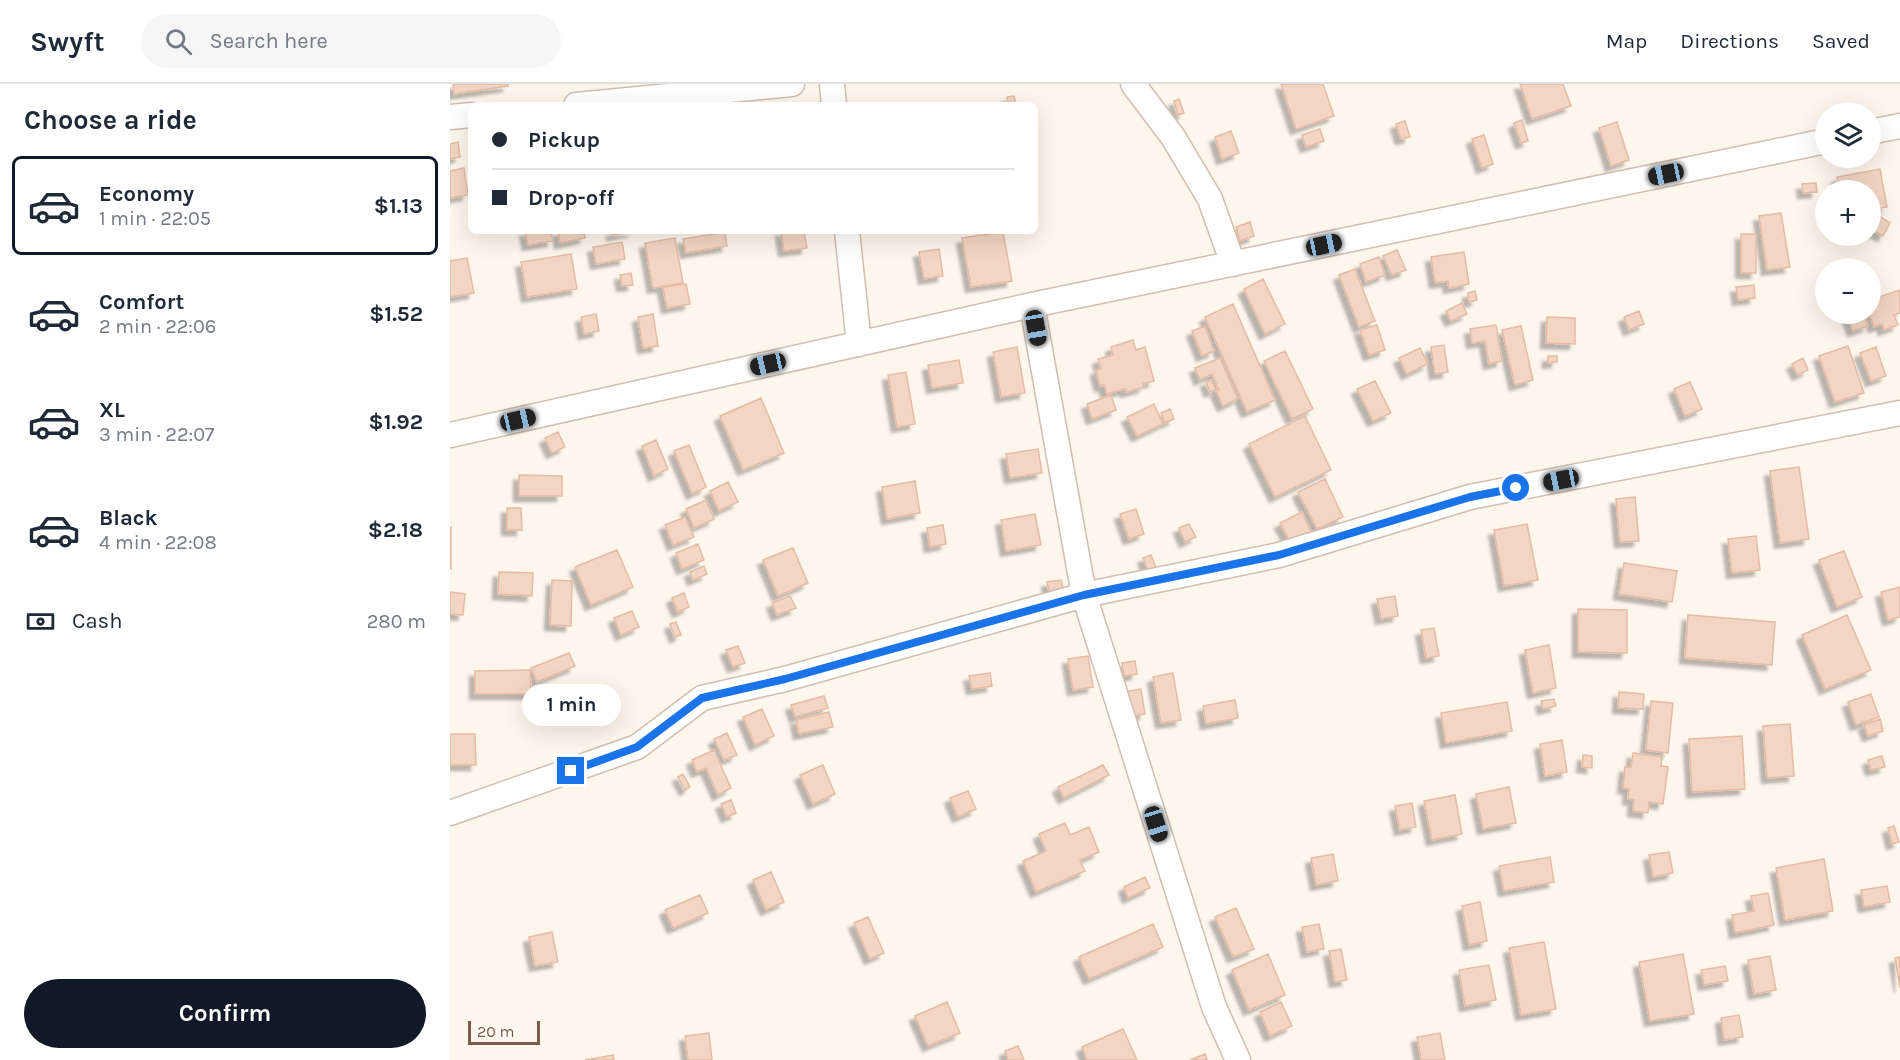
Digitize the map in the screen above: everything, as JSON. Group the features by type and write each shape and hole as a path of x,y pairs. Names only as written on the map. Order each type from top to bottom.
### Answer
{"street":[{"path":"607,102 792,84"},
{"path":"832,84 834,102"},
{"path":"1133,84 1173,136 1210,199 1233,264"},
{"path":"450,117 468,115"},
{"path":"1881,131 1900,128"},
{"path":"450,435 1032,305 1815,143"},
{"path":"847,234 859,344"},
{"path":"1032,305 1084,595 1214,1007 1238,1060"},
{"path":"450,813 637,747 702,698 785,679 1084,595 1279,555 1470,497 1900,413"}],"building":[{"path":"453,84 508,84 508,86 454,94"},
{"path":"1281,84 1323,84 1334,116 1296,129"},
{"path":"1520,84 1563,84 1571,106 1532,119"},
{"path":"1014,96 1015,102 1008,102 1007,97"},
{"path":"1179,99 1184,113 1178,115 1174,101"},
{"path":"1522,120 1528,141 1521,143 1514,123"},
{"path":"1405,121 1410,137 1401,139 1396,124"},
{"path":"1617,122 1629,160 1611,166 1599,128"},
{"path":"1320,129 1324,141 1306,147 1302,135"},
{"path":"1231,131 1239,153 1222,159 1215,137"},
{"path":"1484,135 1493,164 1482,168 1472,139"},
{"path":"458,142 460,157 450,159 450,144"},
{"path":"464,168 468,195 450,198 450,171"},
{"path":"1880,169 1887,207 1881,208 1881,180 1837,180 1837,177"},
{"path":"1815,183 1815,192 1803,193 1802,184"},
{"path":"1781,213 1790,267 1767,270 1759,216"},
{"path":"1881,217 1890,223 1883,236 1881,235"},
{"path":"1250,222 1254,236 1240,241 1236,227"},
{"path":"526,234 552,234 553,241 528,245"},
{"path":"558,234 584,234 585,238 560,243"},
{"path":"725,234 727,246 686,253 683,239"},
{"path":"781,234 805,234 807,248 784,251"},
{"path":"1003,234 1012,281 971,287 962,238"},
{"path":"1741,234 1756,234 1756,273 1741,273"},
{"path":"675,238 683,283 653,288 645,243"},
{"path":"622,242 625,259 596,264 593,247"},
{"path":"939,249 943,276 924,279 919,252"},
{"path":"1397,250 1406,270 1392,275 1383,256"},
{"path":"1464,252 1469,284 1449,288 1448,281 1435,283 1431,257"},
{"path":"571,254 577,289 527,297 521,262"},
{"path":"1379,257 1385,275 1366,282 1360,264"},
{"path":"467,258 474,293 450,297 450,261"},
{"path":"1355,269 1375,321 1359,327 1339,275"},
{"path":"631,273 633,285 622,286 620,275"},
{"path":"1263,279 1285,324 1265,334 1244,289"},
{"path":"686,284 690,304 667,308 663,287"},
{"path":"1754,285 1755,298 1738,300 1736,287"},
{"path":"1900,290 1900,313 1894,315 1898,325 1884,330 1882,324 1874,327 1873,324 1881,324 1881,296"},
{"path":"1475,291 1477,300 1469,302 1468,293"},
{"path":"1462,303 1467,314 1451,321 1446,311"},
{"path":"1233,304 1275,400 1247,412 1205,317"},
{"path":"1639,311 1644,324 1629,330 1624,317"},
{"path":"596,314 599,331 584,334 581,317"},
{"path":"653,314 658,346 643,348 638,317"},
{"path":"1547,317 1575,318 1575,344 1546,343"},
{"path":"1851,324 1867,324 1868,326 1853,331"},
{"path":"1377,325 1385,350 1369,355 1360,330"},
{"path":"1496,325 1502,361 1489,364 1485,341 1472,343 1470,329"},
{"path":"1205,326 1214,351 1202,356 1192,331"},
{"path":"1521,326 1533,380 1515,385 1502,330"},
{"path":"1133,340 1136,350 1145,347 1154,381 1143,384 1144,387 1126,392 1125,389 1107,394 1104,385 1100,386 1096,370 1101,369 1098,359 1113,355 1111,347"},
{"path":"1444,345 1448,372 1435,374 1431,347"},
{"path":"1848,346 1864,393 1835,402 1819,356"},
{"path":"1017,347 1025,393 1001,397 993,352"},
{"path":"1876,347 1886,376 1871,381 1860,353"},
{"path":"1420,348 1428,364 1407,374 1399,358"},
{"path":"1285,351 1313,409 1292,419 1264,361"},
{"path":"1548,356 1557,356 1557,362 1548,363"},
{"path":"1220,358 1238,399 1223,406 1212,374 1200,380 1195,368"},
{"path":"1803,358 1808,370 1798,375 1792,364"},
{"path":"959,360 963,383 932,388 928,365"},
{"path":"906,372 915,424 897,427 888,375"},
{"path":"1211,380 1216,389 1210,392 1206,382"},
{"path":"1375,381 1391,413 1373,421 1357,389"},
{"path":"1690,382 1702,409 1685,416 1674,389"},
{"path":"1111,395 1116,410 1092,419 1087,404"},
{"path":"761,398 784,453 743,470 720,416"},
{"path":"1154,404 1163,424 1137,436 1127,417"},
{"path":"1170,409 1174,419 1165,423 1161,413"},
{"path":"1305,416 1331,470 1275,497 1249,444"},
{"path":"558,432 565,447 552,453 545,438"},
{"path":"656,440 668,469 654,476 642,446"},
{"path":"689,445 706,487 692,494 674,451"},
{"path":"1038,449 1042,473 1010,478 1006,454"},
{"path":"1799,467 1809,539 1780,543 1770,471"},
{"path":"519,475 562,476 562,496 519,496"},
{"path":"1325,479 1343,517 1317,529 1298,492"},
{"path":"915,481 920,513 887,519 882,487"},
{"path":"728,482 738,502 719,511 710,491"},
{"path":"1635,497 1639,541 1620,542 1616,499"},
{"path":"706,500 714,519 694,528 686,509"},
{"path":"507,508 521,508 522,530 507,530"},
{"path":"1136,509 1144,534 1129,539 1120,514"},
{"path":"1302,512 1313,536 1292,546 1280,523"},
{"path":"1035,514 1041,545 1006,551 1001,520"},
{"path":"685,517 694,537 673,545 665,525"},
{"path":"1189,524 1196,537 1185,542 1179,528"},
{"path":"1527,524 1538,580 1504,586 1494,530"},
{"path":"943,525 946,544 930,547 927,528"},
{"path":"451,527 451,569 450,569"},
{"path":"1756,536 1760,570 1732,573 1728,539"},
{"path":"698,544 704,560 682,569 676,553"},
{"path":"793,548 808,583 778,596 763,560"},
{"path":"617,550 633,587 591,605 575,567"},
{"path":"1844,551 1862,597 1837,607 1819,560"},
{"path":"1151,555 1156,568 1148,571 1143,558"},
{"path":"1624,563 1677,571 1672,602 1619,594"},
{"path":"704,566 707,574 693,580 690,572"},
{"path":"499,572 533,573 532,596 498,594"},
{"path":"552,580 572,581 571,626 550,625"},
{"path":"1061,580 1063,589 1049,591 1047,582"},
{"path":"1900,587 1900,617 1888,620 1881,592"},
{"path":"450,592 465,594 463,615 450,614"},
{"path":"684,593 689,607 678,612 672,598"},
{"path":"790,596 796,608 777,615 772,603"},
{"path":"1395,596 1398,616 1381,619 1377,599"},
{"path":"1578,609 1627,610 1627,653 1578,652"},
{"path":"632,611 639,627 621,635 614,618"},
{"path":"1688,615 1775,622 1772,665 1685,658"},
{"path":"1847,615 1871,670 1825,689 1802,635"},
{"path":"676,622 681,635 675,637 670,624"},
{"path":"1434,628 1439,656 1426,658 1421,630"},
{"path":"1549,645 1556,688 1533,693 1525,650"},
{"path":"738,646 745,663 733,667 726,650"},
{"path":"569,653 575,666 537,682 531,668"},
{"path":"1088,656 1093,687 1073,690 1068,659"},
{"path":"1135,661 1137,674 1124,676 1122,663"},
{"path":"530,670 531,694 475,694 475,671"},
{"path":"990,673 992,686 972,689 969,676"},
{"path":"1173,673 1181,720 1161,723 1153,677"},
{"path":"1141,689 1145,714 1133,716 1128,691"},
{"path":"1619,692 1644,694 1643,709 1618,708"},
{"path":"1871,694 1879,717 1856,725 1848,702"},
{"path":"824,696 828,708 795,717 791,705"},
{"path":"1554,699 1556,706 1543,709 1541,701"},
{"path":"1235,700 1238,718 1206,724 1203,706"},
{"path":"1651,701 1673,703 1668,753 1646,750"},
{"path":"1507,702 1512,731 1446,743 1441,713"},
{"path":"762,709 774,736 755,745 743,717"},
{"path":"829,712 833,727 799,734 796,720"},
{"path":"1880,719 1883,731 1868,736 1864,725"},
{"path":"1790,724 1794,776 1767,778 1763,726"},
{"path":"727,733 737,755 724,760 714,739"},
{"path":"450,734 475,734 476,765 450,765"},
{"path":"1742,736 1745,789 1692,792 1689,739"},
{"path":"1562,740 1567,772 1545,776 1540,744"},
{"path":"714,750 731,788 718,795 706,768 697,772 692,760"},
{"path":"1633,753 1662,757 1661,766 1668,767 1663,804 1649,802 1648,813 1633,811 1634,800 1628,799 1629,789 1623,788 1625,767 1631,767"},
{"path":"1583,755 1592,756 1592,768 1582,767"},
{"path":"1882,756 1885,767 1871,770 1868,760"},
{"path":"823,765 835,794 813,804 800,775"},
{"path":"1103,765 1109,775 1064,798 1058,787"},
{"path":"683,774 690,787 685,790 678,777"},
{"path":"1509,787 1516,823 1483,829 1476,794"},
{"path":"968,791 976,809 958,817 950,798"},
{"path":"1455,795 1462,834 1432,840 1424,801"},
{"path":"731,800 736,813 727,817 721,804"},
{"path":"1412,803 1416,827 1400,830 1395,806"},
{"path":"1065,823 1070,835 1089,827 1099,852 1080,860 1085,871 1036,892 1023,861 1046,851 1039,834"},
{"path":"1894,826 1899,842 1892,844 1888,828"},
{"path":"1669,852 1673,873 1653,877 1649,855"},
{"path":"1333,854 1338,881 1316,885 1311,858"},
{"path":"1550,857 1554,882 1504,891 1499,866"},
{"path":"1824,859 1833,911 1785,920 1776,868"},
{"path":"771,872 784,902 766,910 753,880"},
{"path":"1145,877 1150,888 1128,898 1124,887"},
{"path":"1887,886 1890,902 1864,907 1861,890"},
{"path":"1768,893 1774,925 1735,933 1732,915 1754,911 1751,896"},
{"path":"700,895 708,913 673,928 665,910"},
{"path":"1480,902 1487,941 1469,945 1462,906"},
{"path":"1236,908 1254,949 1233,957 1215,917"},
{"path":"868,917 884,953 870,959 854,923"},
{"path":"1153,924 1163,947 1089,979 1079,957"},
{"path":"1319,924 1324,949 1307,952 1302,927"},
{"path":"552,932 558,962 535,966 529,937"},
{"path":"1544,942 1556,1009 1521,1015 1509,948"},
{"path":"1341,949 1347,980 1335,982 1329,951"},
{"path":"1268,954 1285,995 1249,1010 1232,970"},
{"path":"1683,954 1694,1014 1650,1021 1639,962"},
{"path":"1770,956 1776,990 1754,994 1748,960"},
{"path":"1900,957 1900,988 1895,958"},
{"path":"1489,965 1496,1000 1465,1006 1459,970"},
{"path":"1725,966 1728,981 1704,985 1701,970"},
{"path":"947,1002 960,1033 928,1046 915,1016"},
{"path":"1281,1002 1292,1026 1270,1036 1260,1012"},
{"path":"1739,1015 1743,1037 1724,1040 1721,1018"},
{"path":"1123,1029 1137,1060 1087,1060 1082,1047"},
{"path":"709,1033 712,1060 688,1060 685,1036"},
{"path":"1440,1033 1445,1060 1421,1060 1417,1037"},
{"path":"1018,1046 1024,1060 1008,1060 1005,1051"},
{"path":"1205,1054 1207,1060 1190,1060"},
{"path":"613,1055 614,1060 585,1060"}],"route":[{"path":"571,771 637,747 702,698 785,679 1084,595 1279,555 1470,497 1516,488"}]}
